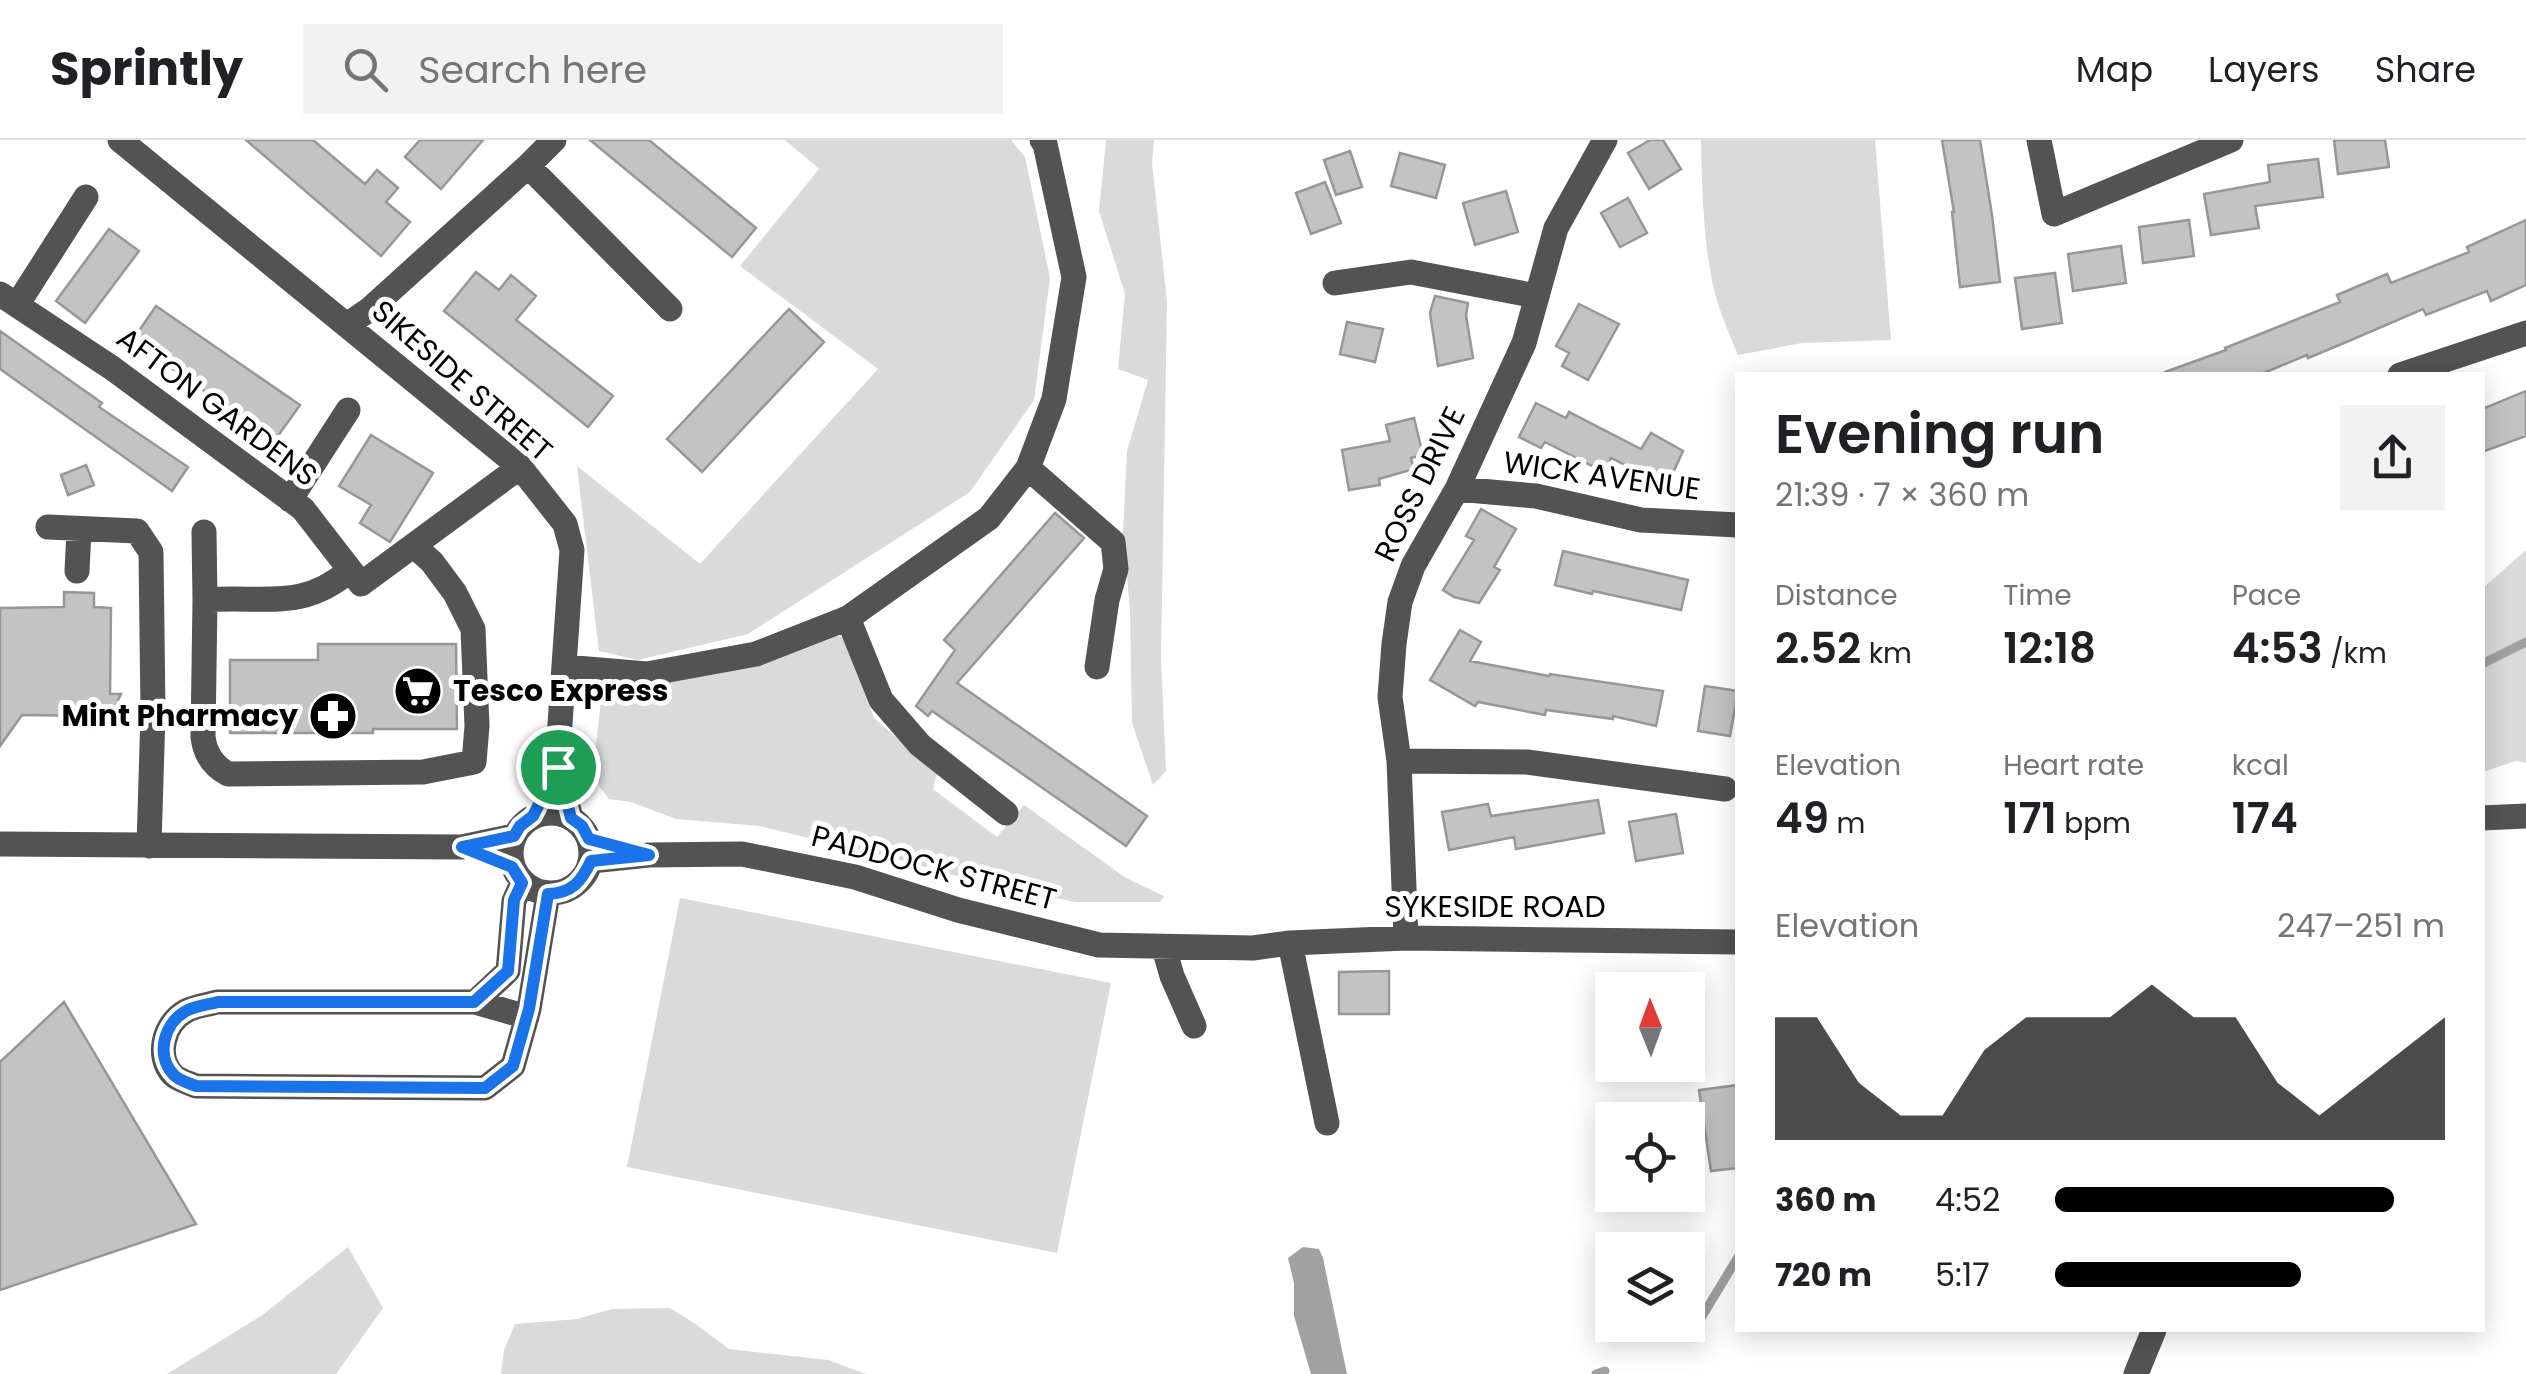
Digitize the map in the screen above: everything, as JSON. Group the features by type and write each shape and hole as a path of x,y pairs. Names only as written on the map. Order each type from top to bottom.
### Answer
{"street":[{"name":"SIKESIDE STREET","path":"120,140 520,467 564,524 572,550 558,767 571,818"},
{"path":"348,325 554,140"},
{"path":"564,667 647,674 756,654 848,618 989,518 1028,468 1054,399 1074,277 1042,140"},
{"name":"ROSS DRIVE","path":"1406,938 1399,761 1390,696 1400,602 1413,566 1457,489 1524,344 1556,228 1605,140"},
{"path":"2039,140 2054,214 2231,140"},
{"path":"528,166 670,309"},
{"path":"8,300 86,196"},
{"path":"1335,283 1411,272 1536,296"},
{"name":"AFTON GARDENS","path":"8,300 112,368 303,509 350,570"},
{"path":"2409,372 2526,332"},
{"path":"290,500 348,410"},
{"path":"205,600 313,594 333,585 350,570 362,584 520,467"},
{"path":"1028,468 1113,542 1116,569 1097,666"},
{"name":"WICK AVENUE","path":"1457,489 1536,496 1641,520 1735,526"},
{"path":"48,528 137,531 150,552 153,712 149,846"},
{"path":"78,530 78,571"},
{"path":"204,532 202,738 205,751 219,770 228,774 424,772 474,762 477,726 473,629 455,594 432,562 414,546"},
{"path":"848,618 881,700 920,746 1006,813"},
{"path":"1399,761 1526,762 1725,789"},
{"name":"SIKESIDE STREET","path":"533,816 558,767"},
{"path":"462,847 517,875 534,890 548,894 571,889 582,880 590,850 582,826 561,814 533,816 520,826 510,850 517,875 508,971 474,1002"},
{"path":"2485,818 2526,816"},
{"path":"0,844 462,847 514,836"},
{"name":"PADDOCK STREET","path":"590,850 649,855 742,854 856,877 958,910 1099,945 1254,948"},
{"path":"526,1018 474,1002 218,1002 187,1010 171,1022 164,1042 164,1059 174,1076 196,1086 485,1088 513,1066 526,1018 548,894"},
{"name":"SYKESIDE ROAD","path":"1254,948 1406,938 1735,942"},
{"path":"1290,943 1327,1123"},
{"path":"1164,948 1194,1026"},
{"path":"2136,1374 2153,1332"}],"shaded area":[{"path":"785,140 1011,140 1025,157 1050,278 1034,400 970,492 748,634 638,660 599,651 577,466 700,564 878,369 740,266 819,169"},
{"path":"1106,140 1154,140 1152,163 1167,301 1161,658 1166,771 1153,785 1132,723 1130,610 1123,533 1127,451 1148,380 1118,369 1125,294 1099,211"},
{"path":"1701,140 1875,140 1891,340 1802,343 1738,355 1717,300 1709,264"},
{"path":"2526,550 2526,763 2516,761 2485,771 2485,586"},
{"path":"827,632 845,638 874,718 937,773 933,789 997,837 1024,805 1126,878 1164,896 1160,902 1075,902 759,826 676,819 631,802 609,799 599,786 594,761 602,692"},
{"path":"680,898 1111,983 1057,1253 627,1167"},
{"path":"348,1247 383,1308 336,1374 167,1374 261,1316"},
{"path":"1303,1247 1319,1249 1323,1258 1347,1374 1311,1374 1294,1316 1294,1283 1288,1258"},
{"path":"670,1308 729,1349 828,1360 866,1374 501,1374 504,1350 515,1324 577,1319 612,1309"}],"building":[{"path":"246,140 313,140 365,184 377,170 398,188 386,202 410,222 381,256"},
{"path":"420,140 483,140 441,189 405,157"},
{"path":"590,140 649,140 756,228 732,257"},
{"path":"1650,140 1663,140 1681,169 1649,189 1628,153"},
{"path":"1942,140 1980,140 2000,282 1960,287 1954,212"},
{"path":"2334,140 2385,140 2389,167 2338,174"},
{"path":"1350,151 1362,187 1336,195 1324,160"},
{"path":"1400,153 1445,165 1436,198 1391,186"},
{"path":"2318,159 2323,197 2255,206 2259,228 2211,235 2204,194 2270,182 2268,165"},
{"path":"1325,182 1341,223 1311,234 1296,193"},
{"path":"1506,191 1518,232 1475,245 1463,203"},
{"path":"1628,198 1647,233 1620,247 1601,213"},
{"path":"2189,220 2194,256 2143,263 2139,227"},
{"path":"2526,220 2526,285 2491,301 2487,291 2426,315 2423,309 2266,372 2165,372 2340,302 2337,295 2387,274 2391,283 2469,252 2467,247"},
{"path":"109,229 139,251 85,323 56,301"},
{"path":"2121,246 2126,283 2073,291 2068,254"},
{"path":"476,272 499,290 511,275 536,296 516,320 613,396 588,427 444,311"},
{"path":"2055,273 2062,323 2022,329 2015,278"},
{"path":"1435,296 1468,303 1466,315 1473,358 1438,366 1430,313"},
{"path":"1579,304 1619,324 1588,380 1562,366 1569,353 1556,346"},
{"path":"156,306 300,405 275,440 132,341"},
{"path":"789,309 824,342 702,472 667,439"},
{"path":"1347,322 1383,329 1375,362 1340,354"},
{"path":"0,331 102,403 99,407 188,467 172,491 0,369"},
{"path":"2526,391 2526,436 2485,451 2485,408"},
{"path":"1536,403 1566,418 1569,412 1641,449 1651,433 1683,451 1667,486 1611,458 1604,472 1545,442 1541,448 1519,437"},
{"path":"1414,418 1423,455 1411,458 1414,469 1379,479 1380,485 1349,490 1342,450 1390,441 1386,425"},
{"path":"371,435 433,473 390,542 360,523 371,505 339,486"},
{"path":"86,465 94,485 68,495 61,475"},
{"path":"1481,509 1516,529 1494,567 1500,570 1479,603 1443,590 1474,540 1466,536"},
{"path":"1055,513 1084,538 957,683 1147,816 1126,846 932,711 928,716 916,706 955,650 944,640"},
{"path":"1563,551 1688,580 1681,610 1555,585"},
{"path":"64,592 94,593 94,607 111,608 110,694 121,694 110,717 89,729 89,716 22,715 0,746 0,608 64,607"},
{"path":"1460,630 1481,642 1470,661 1663,691 1656,726 1613,716 1546,710 1545,715 1478,702 1475,706 1430,680"},
{"path":"318,644 456,644 457,729 230,733 230,660 318,660"},
{"path":"1705,686 1735,691 1730,736 1698,731"},
{"path":"1598,800 1604,833 1516,849 1514,837 1449,850 1442,812 1488,804 1491,816"},
{"path":"1676,814 1683,853 1636,861 1629,822"},
{"path":"1389,971 1389,1014 1339,1014 1339,972"},
{"path":"64,1002 196,1224 0,1290 0,1062"},
{"path":"1735,1085 1735,1168 1711,1171 1705,1102 1701,1102 1699,1090"}],"waterway":[{"path":"2485,662 2526,642"},
{"path":"1705,1312 1735,1262"},
{"path":"1596,1374 1605,1371"}],"place":[{"name":"Tesco Express","path":"418,691"},
{"name":"Mint Pharmacy","path":"333,716"}],"route":[{"path":"558,767 571,818 582,826 589,839 649,855 591,861 582,880 571,889 548,894 529,1009 513,1066 485,1088 196,1086 174,1076 164,1059 164,1042 171,1022 187,1010 218,1002 474,1002 508,971 514,900 522,883 512,867 462,847 514,836 533,816 558,767"}]}
